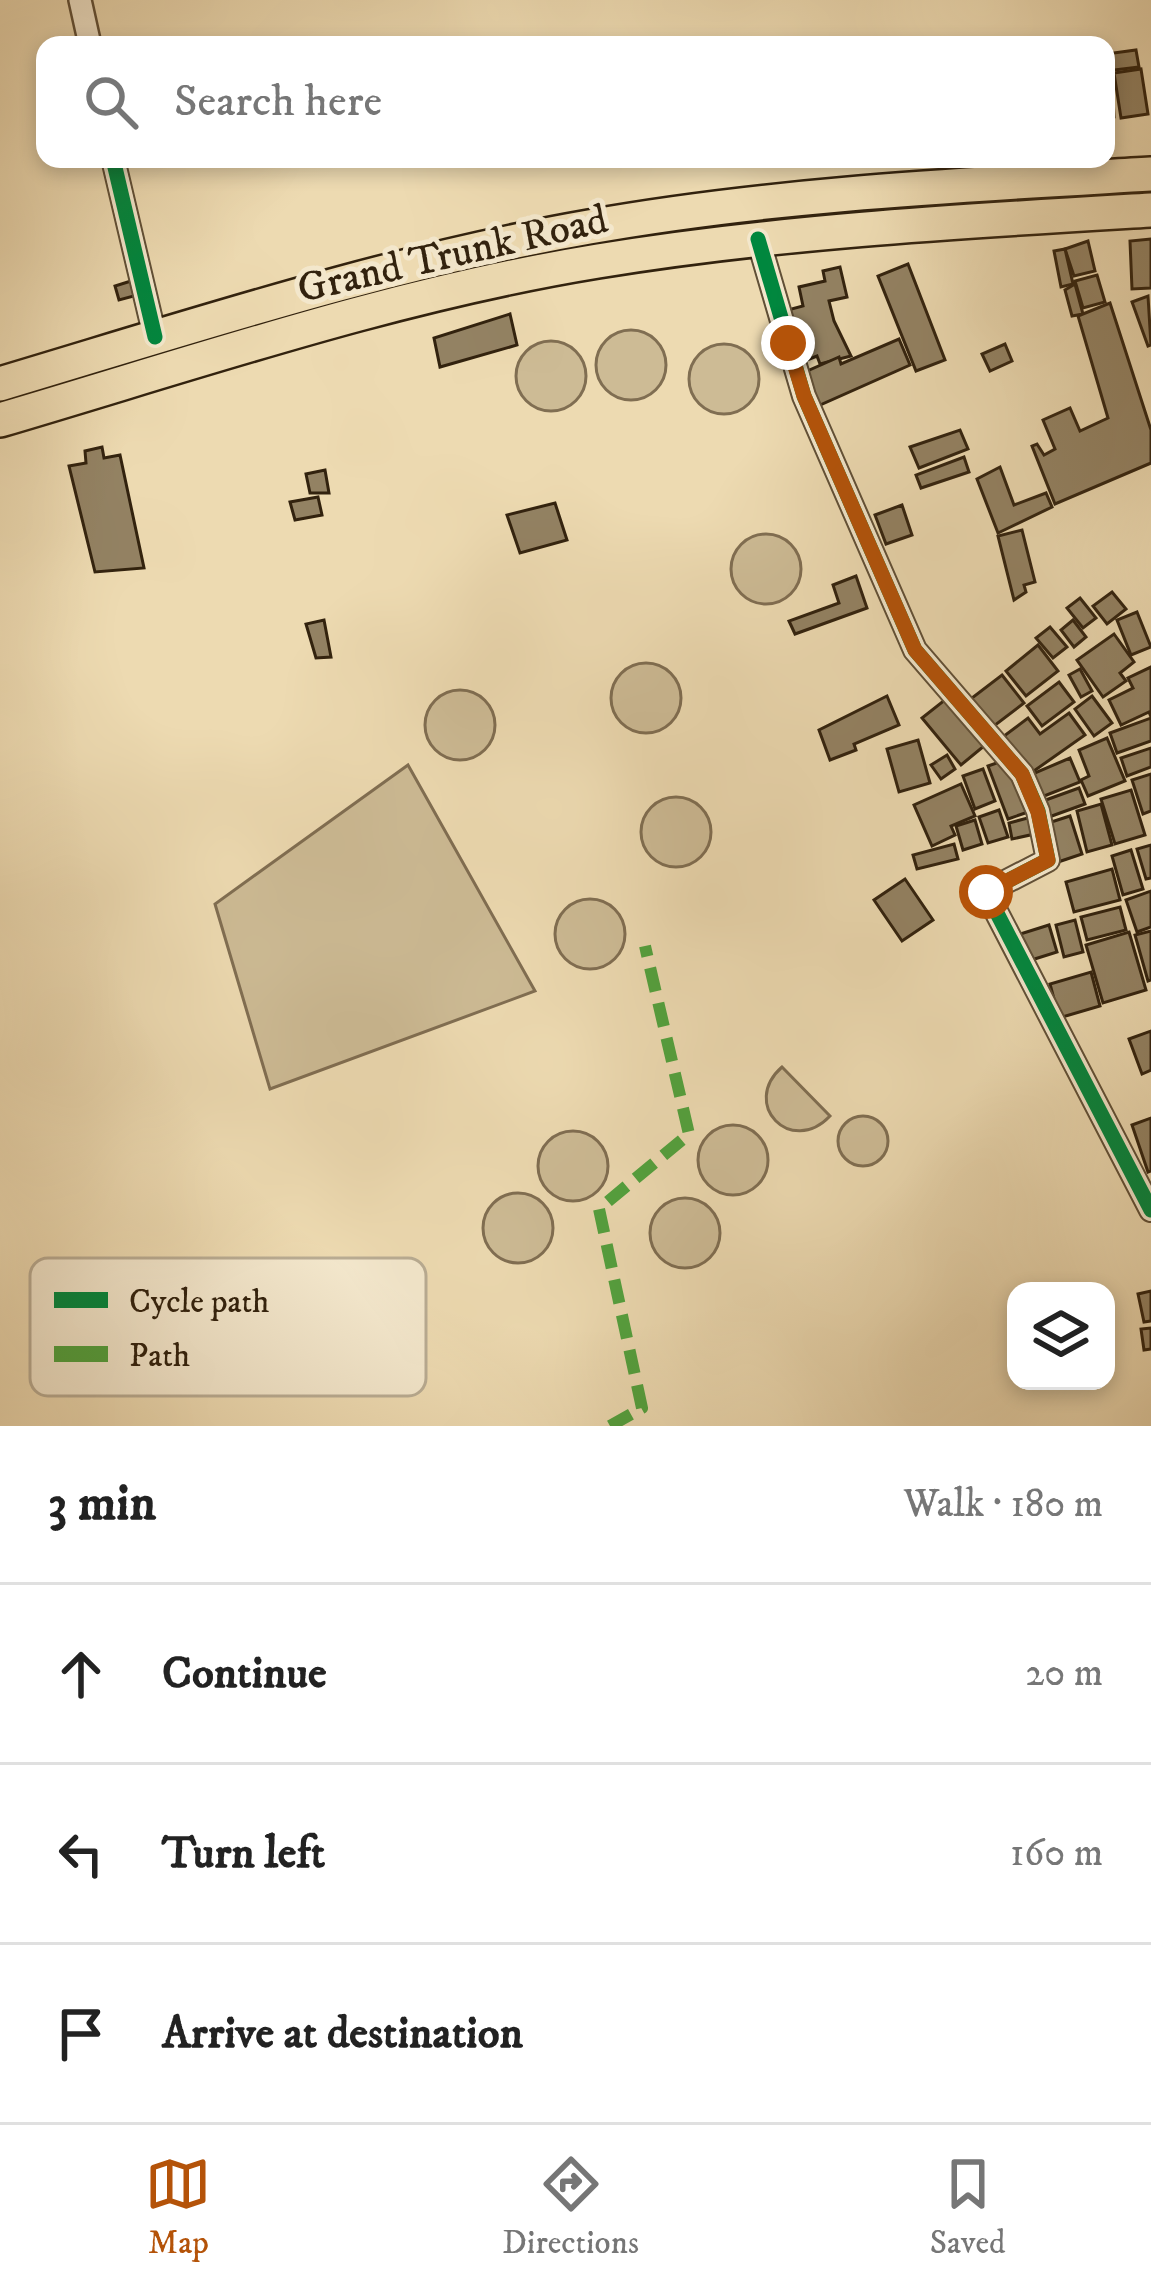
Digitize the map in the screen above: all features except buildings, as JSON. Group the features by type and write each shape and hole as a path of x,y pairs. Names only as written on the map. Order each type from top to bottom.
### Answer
{"highway":[{"name":"Grand Trunk Road","path":"0,384 406,265 590,226 754,204 1151,175"},
{"path":"1051,180 1054,215"},
{"name":"Grand Trunk Road","path":"0,420 415,299 596,261 758,238 1151,210"},
{"path":"308,293 320,327"}],"street":[{"path":"80,0 88,36"},
{"path":"115,168 155,338"},
{"path":"758,238 804,396 915,650 1013,762 1038,812 1048,860 986,892 1151,1210"}],"shaded area":[{"path":"631,330 656,340 666,365 656,390 631,400 606,390 596,365 606,340"},
{"path":"551,341 576,351 586,376 576,401 551,411 526,401 516,376 526,351"},
{"path":"724,344 749,354 759,379 749,404 724,414 699,404 689,379 699,354"},
{"path":"766,534 791,544 801,569 791,594 766,604 741,594 731,569 741,544"},
{"path":"646,663 671,673 681,698 671,723 646,733 621,723 611,698 621,673"},
{"path":"460,690 485,700 495,725 485,750 460,760 435,750 425,725 435,700"},
{"path":"408,765 535,991 270,1089 215,904"},
{"path":"676,797 701,807 711,832 701,857 676,867 651,857 641,832 651,807"},
{"path":"590,899 615,909 625,934 615,959 590,969 565,959 555,934 565,909"},
{"path":"782,1067 830,1116 800,1131 776,1121 766,1096 770,1081"},
{"path":"863,1116 880,1124 888,1141 880,1158 863,1166 846,1158 838,1141 846,1124"},
{"path":"733,1125 758,1135 768,1160 758,1185 733,1195 708,1185 698,1160 708,1135"},
{"path":"573,1131 598,1141 608,1166 598,1191 573,1201 548,1191 538,1166 548,1141"},
{"path":"518,1193 543,1203 553,1228 543,1253 518,1263 493,1253 483,1228 493,1203"},
{"path":"685,1198 710,1208 720,1233 710,1258 685,1268 660,1258 650,1233 660,1208"}],"marked path":[{"path":"610,1426 642,1408 599,1209 689,1134 645,946"}],"cycle path":[{"path":"115,168 155,337"},
{"path":"758,239 804,396 915,650 1022,774 1038,811 1048,860 986,892 1151,1210"}],"route":[{"path":"788,343 830,459 915,650 1022,774 1038,812 1048,860 986,892"}]}
